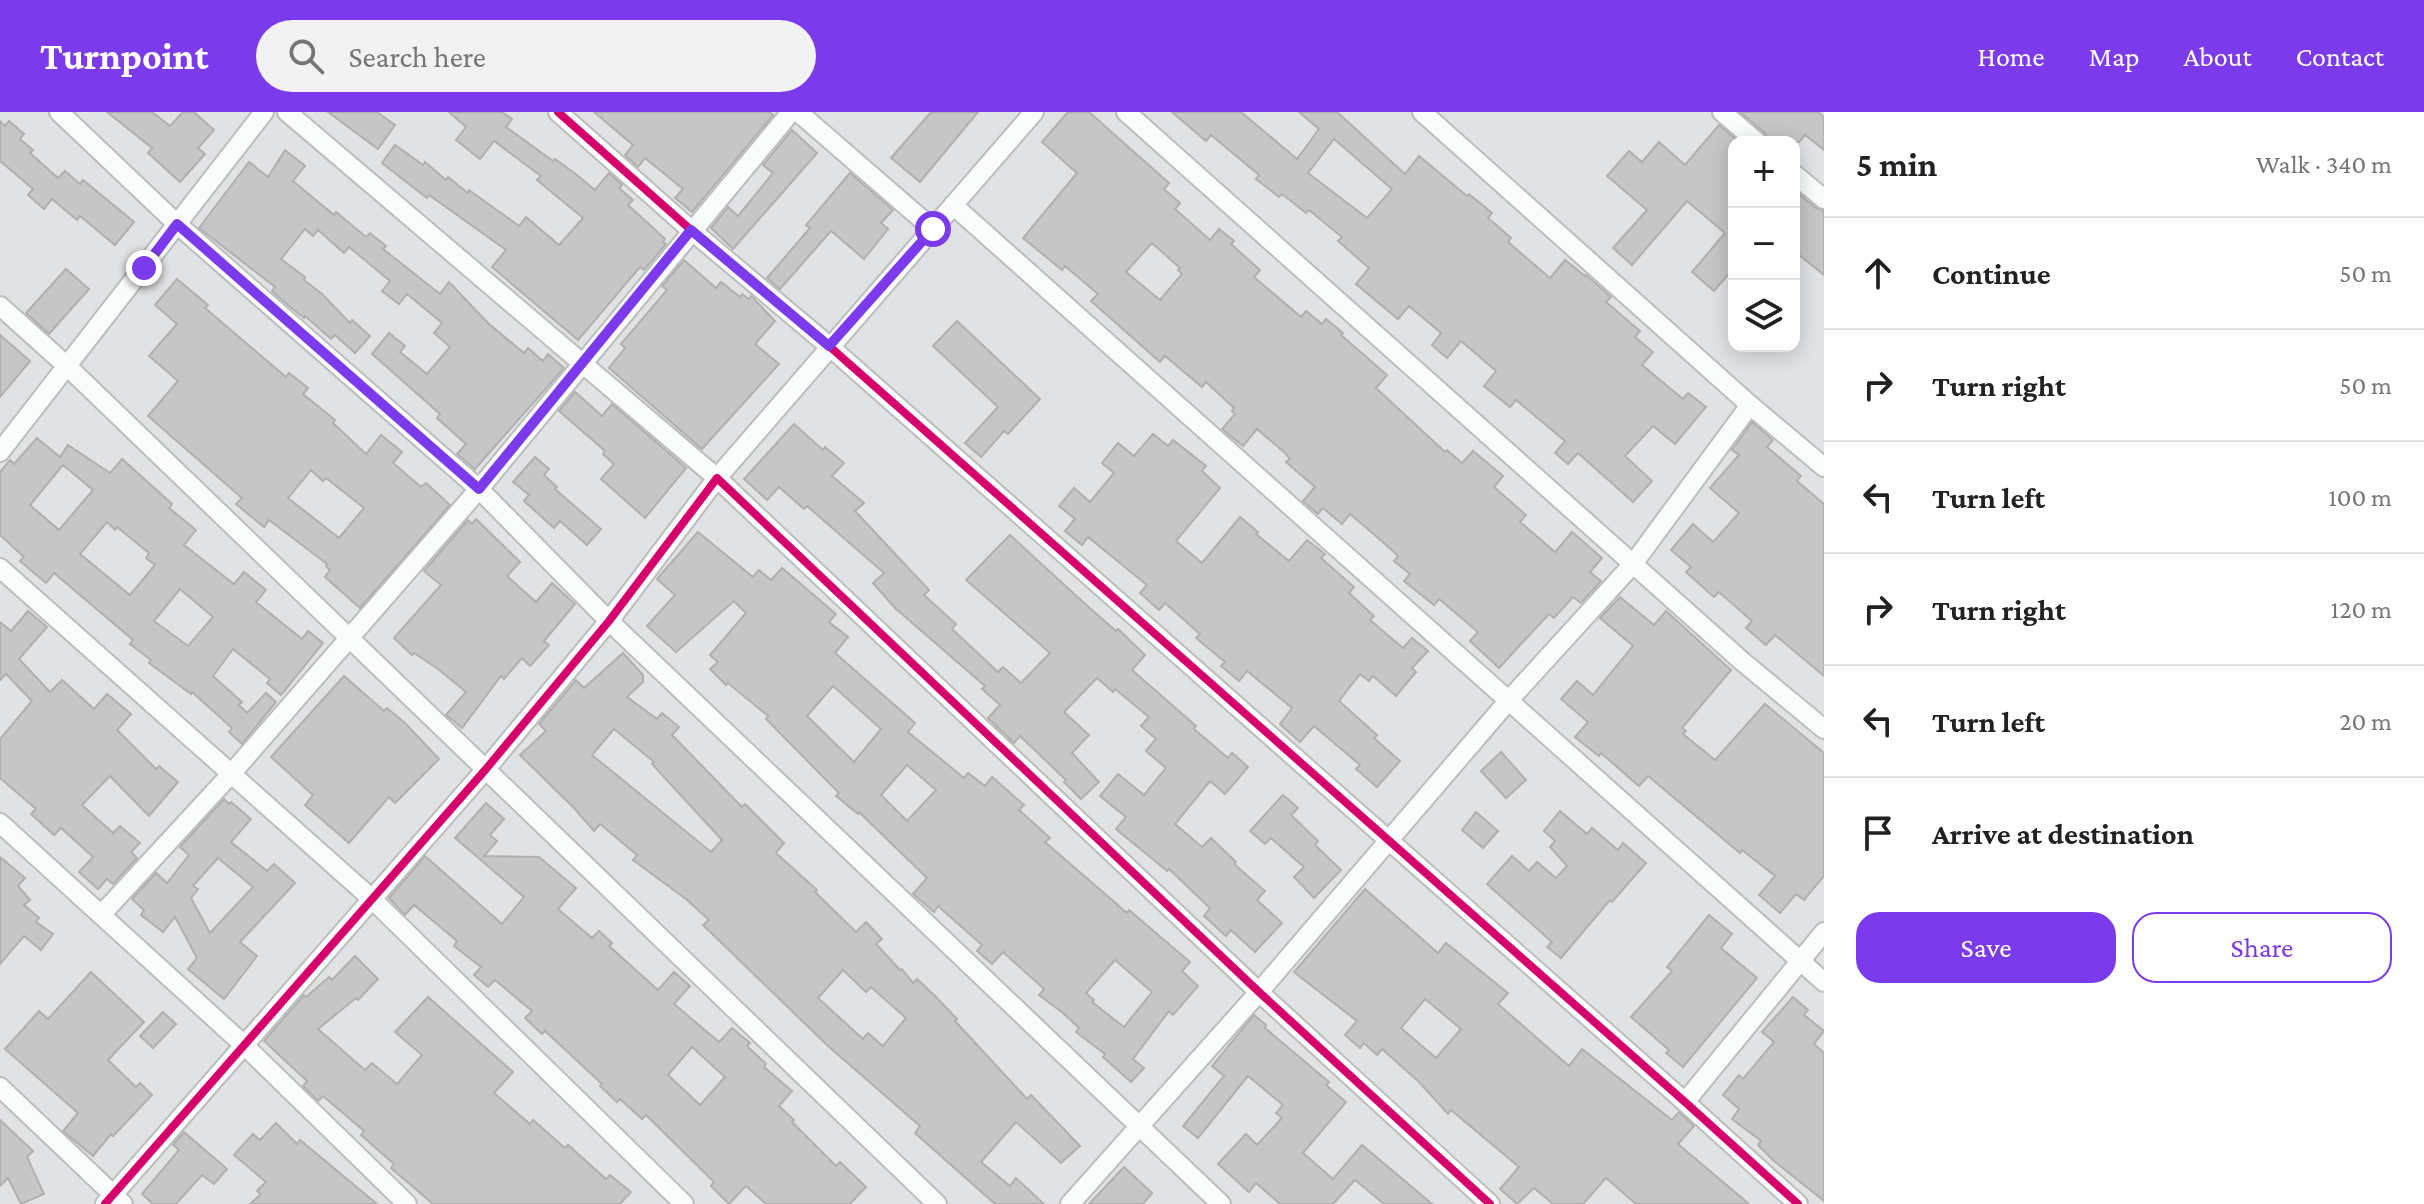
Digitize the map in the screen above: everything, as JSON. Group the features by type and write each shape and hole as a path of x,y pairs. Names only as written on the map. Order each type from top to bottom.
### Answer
{"street":[{"path":"59,112 177,224 479,489 609,621 1221,1204"},
{"path":"0,452 264,112"},
{"path":"287,112 717,478 1259,992 1490,1204"},
{"path":"558,112 829,346 1798,1204"},
{"path":"101,915 231,774 479,489 791,112"},
{"path":"798,112 933,229"},
{"path":"0,1087 114,1201 244,1045 486,769 609,621 717,478 1034,112"},
{"path":"1126,112 1743,662 1824,729"},
{"path":"1422,112 1750,405 1824,467"},
{"path":"1722,112 1750,136"},
{"path":"1800,179 1824,199"},
{"path":"953,205 1824,982"},
{"path":"0,306 68,367 937,1204"},
{"path":"1070,1204 1259,992 1509,700 1633,564 1750,405"},
{"path":"0,568 372,899 684,1204"},
{"path":"0,823 244,1045 407,1204"},
{"path":"1685,1102 1824,932"}],"building":[{"path":"107,112 152,112 170,126 183,112 194,112 214,130 198,148 205,154 180,182 148,153 152,148"},
{"path":"328,112 377,112 395,125 378,149"},
{"path":"449,112 502,112 512,119 506,127 595,190 609,173 622,185 619,188 633,200 628,205 665,239 663,242 666,244 644,270 640,267 578,340 492,267 506,250 429,195 427,198 382,163 395,145 423,165 425,162 446,180 448,177 468,193 469,190 519,226 526,217 559,245 583,218 537,180 541,176 494,141 480,159 456,140 466,127"},
{"path":"594,112 770,112 773,115 692,212 675,198 683,189 645,158 638,167 625,155 633,145"},
{"path":"931,112 978,112 920,182 891,158"},
{"path":"1068,112 1089,112 1169,183 1164,189 1180,203 1175,209 1210,240 1219,229 1260,270 1254,277 1301,317 1306,311 1322,324 1326,319 1387,375 1376,388 1445,452 1447,450 1462,463 1473,451 1503,476 1494,487 1526,515 1520,522 1555,552 1572,532 1602,558 1590,572 1601,581 1581,603 1573,597 1554,618 1549,614 1499,668 1470,641 1478,632 1439,599 1434,605 1404,581 1410,574 1394,561 1398,556 1350,514 1342,524 1323,508 1318,514 1303,501 1315,487 1286,462 1290,459 1285,453 1257,429 1243,446 1222,429 1235,414 1232,411 1234,408 1206,382 1202,387 1165,356 1160,362 1091,301 1098,294 1065,266 1062,270 1023,238 1077,173 1042,142","holes":["1152,243 1180,268 1178,270 1182,274 1160,300 1126,272"]},
{"path":"1172,112 1241,112 1297,159 1319,129 1299,112 1337,112 1405,174 1419,156 1467,196 1469,194 1492,213 1488,218 1511,238 1508,242 1550,278 1565,260 1586,275 1611,297 1606,302 1640,331 1635,337 1653,352 1642,365 1683,399 1688,393 1706,407 1675,444 1653,426 1625,456 1652,481 1633,502 1578,453 1568,464 1555,453 1565,441 1516,400 1510,407 1484,386 1496,371 1461,341 1447,358 1432,345 1441,333 1409,306 1398,319 1356,284 1369,268 1338,241 1342,237 1309,210 1306,213 1282,194 1279,197 1256,179 1259,175 1211,135 1206,141","holes":["1334,139 1392,189 1367,218 1308,173"]},
{"path":"1740,112 1818,112 1824,117 1824,150 1805,135 1800,141 1800,136 1766,136"},
{"path":"0,121 5,126 9,121 24,134 20,139 33,150 30,153 58,178 65,171 80,184 83,180 134,222 115,245 80,216 77,220 52,199 44,209 28,195 33,189 0,161"},
{"path":"1719,125 1732,136 1728,136 1728,275 1714,291 1692,272 1725,233 1687,201 1632,265 1613,248 1647,210 1607,176 1629,151 1642,162 1659,142 1685,165"},
{"path":"792,130 817,153 733,249 711,228 728,207 738,216 773,173 763,165"},
{"path":"285,150 305,166 293,181 334,215 336,212 366,237 370,233 386,246 383,249 440,294 449,282 489,324 524,353 528,348 543,361 548,354 564,368 475,469 457,454 466,444 437,418 440,414 372,354 389,333 405,346 400,352 427,374 450,347 434,333 442,323 407,294 399,304 382,291 390,281 349,247 344,253 318,230 313,236 305,229 281,259 305,277 304,280 350,323 352,320 370,336 355,353 335,335 331,339 289,306 272,291 275,287 199,228 249,162 268,177"},
{"path":"850,173 893,210 881,223 888,229 864,259 831,231 780,289 767,278 810,228 806,225"},
{"path":"1800,195 1824,211 1824,275 1800,256"},
{"path":"684,260 716,288 721,282 740,297 742,294 749,299 751,296 775,321 755,344 779,364 702,449 609,368 625,348 621,344 667,290 662,286"},
{"path":"66,269 89,289 49,334 26,313"},
{"path":"177,279 208,305 205,308 286,377 289,373 308,388 303,394 335,420 333,423 366,454 381,435 402,452 393,463 421,487 426,483 450,505 360,608 325,577 330,570 327,564 269,520 264,527 236,504 242,498 148,416 178,381 149,356 177,324 155,305","holes":["311,470 323,481 326,478 364,508 339,538 288,498"]},
{"path":"957,321 1040,399 1008,434 1004,431 981,457 965,443 998,407 933,346"},
{"path":"0,335 30,361 0,397"},
{"path":"575,392 602,416 612,404 686,468 645,518 601,479 614,464 603,454 605,451 559,411"},
{"path":"1752,422 1773,440 1767,447 1801,476 1797,481 1824,504 1824,676 1775,635 1766,645 1746,628 1752,621 1719,592 1714,597 1686,572 1691,567 1671,550 1693,524 1713,542 1739,513 1710,488 1739,455 1732,450"},
{"path":"794,424 823,450 825,447 844,463 832,476 864,503 855,511 929,590 924,595 956,624 952,629 998,672 1003,667 1021,683 1050,653 966,580 1010,535 1145,655 1132,670 1228,758 1232,753 1248,767 1225,794 1210,781 1175,824 1202,847 1211,838 1236,862 1234,864 1265,891 1257,900 1282,923 1255,952 1231,930 1226,936 1204,916 1210,908 1169,869 1167,871 1116,829 1126,817 1100,796 1118,774 1144,795 1166,768 1146,751 1156,739 1141,726 1149,717 1097,678 1064,712 1089,735 1072,753 1099,782 1081,799 1064,782 1066,780 1020,736 1014,743 988,718 1000,705 982,689 985,686 895,608 873,583 884,573 807,506 804,509 779,487 767,500 744,479"},
{"path":"1153,434 1168,446 1173,440 1206,466 1202,471 1220,488 1176,541 1202,563 1240,517 1289,561 1307,540 1325,554 1321,558 1354,587 1349,593 1374,616 1370,620 1403,648 1412,638 1428,651 1412,668 1416,672 1396,696 1373,676 1369,681 1360,674 1339,701 1377,735 1374,738 1400,761 1377,787 1356,769 1360,765 1314,726 1300,742 1280,724 1292,708 1247,671 1239,681 1221,666 1225,662 1196,638 1200,634 1165,603 1159,610 1140,593 1147,585 1088,537 1082,545 1065,531 1075,519 1059,506 1074,488 1090,502 1114,473 1102,463 1118,443 1134,456"},
{"path":"37,438 60,457 68,445 110,473 122,459 172,504 169,508 196,530 184,545 234,584 244,572 266,590 256,602 302,639 308,631 323,643 281,695 267,683 270,679 233,649 213,676 242,702 239,705 247,713 266,693 276,702 242,744 229,732 232,728 192,692 149,663 151,660 130,644 133,640 54,573 46,583 20,561 24,557 0,535 0,472 10,460 14,464","holes":["63,465 93,490 59,530 30,505","107,522 149,553 146,558 155,565 130,595 80,554","180,589 213,617 188,646 154,621"]},
{"path":"535,457 549,469 544,475 557,487 555,489 601,529 587,545 560,521 554,528 524,501 529,495 513,482"},
{"path":"476,519 520,562 507,576 536,602 552,583 575,604 544,641 549,645 530,666 522,658 504,679 501,676 462,728 446,715 466,692 438,669 414,653 412,655 394,638 441,585 424,571 468,520 472,524"},
{"path":"698,532 753,577 759,570 771,580 782,568 836,614 829,622 848,637 835,653 915,723 908,732 964,778 968,773 985,786 992,777 1024,805 1019,810 1050,838 1045,842 1127,913 1129,910 1190,962 1182,971 1198,986 1173,1015 1169,1011 1133,1059 1144,1068 1131,1082 1103,1057 1105,1054 1076,1032 1079,1028 1039,995 1044,989 1003,952 992,964 977,951 982,945 938,906 934,912 913,894 927,878 859,812 836,796 839,793 766,719 768,716 710,669 718,662 710,655 746,613 734,601 676,652 647,626 675,595 657,579","holes":["833,686 881,729 854,762 807,716","907,765 936,790 907,821 881,795","1115,960 1152,992 1124,1027 1092,1002 1094,1000 1086,993"]},
{"path":"1620,597 1654,625 1666,611 1731,670 1682,728 1686,731 1683,734 1715,760 1765,704 1824,753 1824,876 1804,900 1796,894 1780,913 1759,895 1775,876 1742,850 1740,853 1648,776 1639,786 1601,753 1599,756 1575,737 1588,722 1561,699 1577,681 1593,695 1633,646 1600,618"},
{"path":"28,611 47,627 19,659 50,692 62,680 94,709 107,694 131,714 117,730 156,769 159,766 178,782 149,816 110,776 82,805 113,833 120,826 140,843 131,852 137,858 113,884 107,879 98,889 79,872 93,857 61,828 54,835 31,814 36,809 0,778 0,739 32,701 6,674 0,680 0,622 11,631"},
{"path":"623,653 643,675 643,682 627,697 657,719 662,713 679,727 672,735 742,807 745,804 784,843 776,853 817,890 815,892 856,932 866,922 882,939 876,944 900,970 913,983 917,979 935,996 1027,1099 1031,1095 1080,1146 1061,1163 1016,1122 981,1162 1010,1186 1016,1178 1044,1204 995,1204 915,1133 920,1126 828,1046 703,925 709,920 633,860 637,855 600,824 594,831 520,755 546,731 539,724 576,680 584,688","holes":["614,729 654,762 652,764 722,840 711,852 592,755","843,970 866,992 871,987 906,1018 883,1046 868,1033 863,1039 818,998"]},
{"path":"344,676 384,711 387,708 405,723 439,759 395,803 389,797 349,843 305,805 313,795 271,757"},
{"path":"1501,752 1526,780 1506,798 1481,771"},
{"path":"1283,795 1298,808 1291,815 1318,841 1315,845 1341,870 1314,898 1294,877 1304,867 1271,838 1265,844 1250,831"},
{"path":"224,799 251,819 231,842 267,871 274,864 295,883 240,942 257,956 224,999 188,969 197,958 175,917 163,932 141,915 144,910 132,899 156,873 167,883 189,855 180,847","holes":["218,858 253,887 210,933 191,898 198,889 193,886"]},
{"path":"486,803 504,819 490,835 497,841 484,856 539,857 576,888 558,909 592,938 599,931 612,943 609,946 658,990 674,972 690,986 674,1004 719,1042 732,1028 750,1043 747,1046 766,1064 764,1067 792,1091 779,1106 836,1166 840,1162 866,1187 850,1204 766,1204 746,1186 729,1204 711,1186 714,1182 646,1115 642,1119 620,1099 617,1102 545,1031 542,1034 525,1018 532,1011 495,980 488,987 474,975 481,967 454,946 457,941 414,905 405,915 389,898 425,856 502,924 524,897 455,838","holes":["692,1047 725,1077 700,1105 668,1075"]},
{"path":"1560,811 1587,834 1592,828 1618,850 1623,843 1646,863 1561,958 1547,947 1552,942 1487,884 1512,856 1529,871 1537,862 1556,878 1567,866 1550,847 1555,841 1544,831"},
{"path":"1476,812 1498,831 1483,848 1462,830"},
{"path":"0,857 25,878 18,886 30,900 24,905 39,918 36,922 53,934 41,950 24,936 0,964"},
{"path":"1365,889 1438,953 1446,943 1508,993 1498,1004 1569,1066 1582,1049 1672,1120 1679,1112 1694,1126 1678,1144 1749,1204 1636,1204 1606,1178 1583,1204 1553,1204 1534,1188 1517,1204 1500,1189 1519,1167 1451,1110 1448,1114 1418,1081 1382,1049 1377,1055 1364,1043 1360,1048 1345,1035 1357,1021 1294,972","holes":["1425,999 1461,1029 1436,1058 1401,1028"]},
{"path":"1709,915 1732,934 1721,948 1757,978 1683,1067 1666,1053 1669,1050 1631,1017 1672,971 1667,967"},
{"path":"355,956 378,979 358,1000 356,998 318,1029 365,1070 372,1063 397,1084 422,1055 395,1032 428,997 513,1072 494,1093 530,1124 533,1120 565,1148 568,1145 606,1179 610,1175 631,1192 620,1204 433,1204 391,1168 394,1164 361,1135 364,1131 323,1096 318,1101 303,1086 307,1081 264,1041 304,995 306,997 329,977 332,980"},
{"path":"91,972 144,1022 108,1060 136,1087 140,1083 152,1095 93,1156 63,1131 78,1113 5,1049 39,1011 48,1019"},
{"path":"1793,997 1808,1010 1804,1015 1824,1031 1814,1044 1824,1053 1824,1201 1774,1161 1758,1145 1761,1141 1732,1119 1739,1109 1723,1095 1739,1075 1743,1079 1774,1042 1762,1032"},
{"path":"163,1012 176,1024 153,1048 140,1036"},
{"path":"1254,1015 1329,1082 1326,1085 1346,1102 1303,1153 1333,1179 1362,1145 1432,1204 1384,1204 1355,1180 1333,1204 1280,1204 1256,1183 1249,1192 1218,1164 1246,1134 1257,1145 1282,1118 1276,1113 1283,1105 1248,1076 1198,1138 1183,1126 1224,1076 1212,1066"},
{"path":"0,1120 33,1151 27,1157 44,1194 21,1204 8,1178 0,1186"},
{"path":"276,1123 297,1144 300,1140 377,1204 250,1204 261,1194 257,1191 266,1182 234,1155 253,1134 260,1140"},
{"path":"184,1132 227,1169 214,1184 202,1175 176,1204 153,1204 142,1194 179,1150 173,1145"},
{"path":"1124,1167 1152,1193 1143,1204 1089,1204"}],"cycle path":[{"path":"558,112 829,346 1798,1204"},
{"path":"105,1204 486,769 609,621 717,478 1259,992 1490,1204"}],"route":[{"path":"144,268 177,224 479,489 691,230 829,346 933,229"}]}
